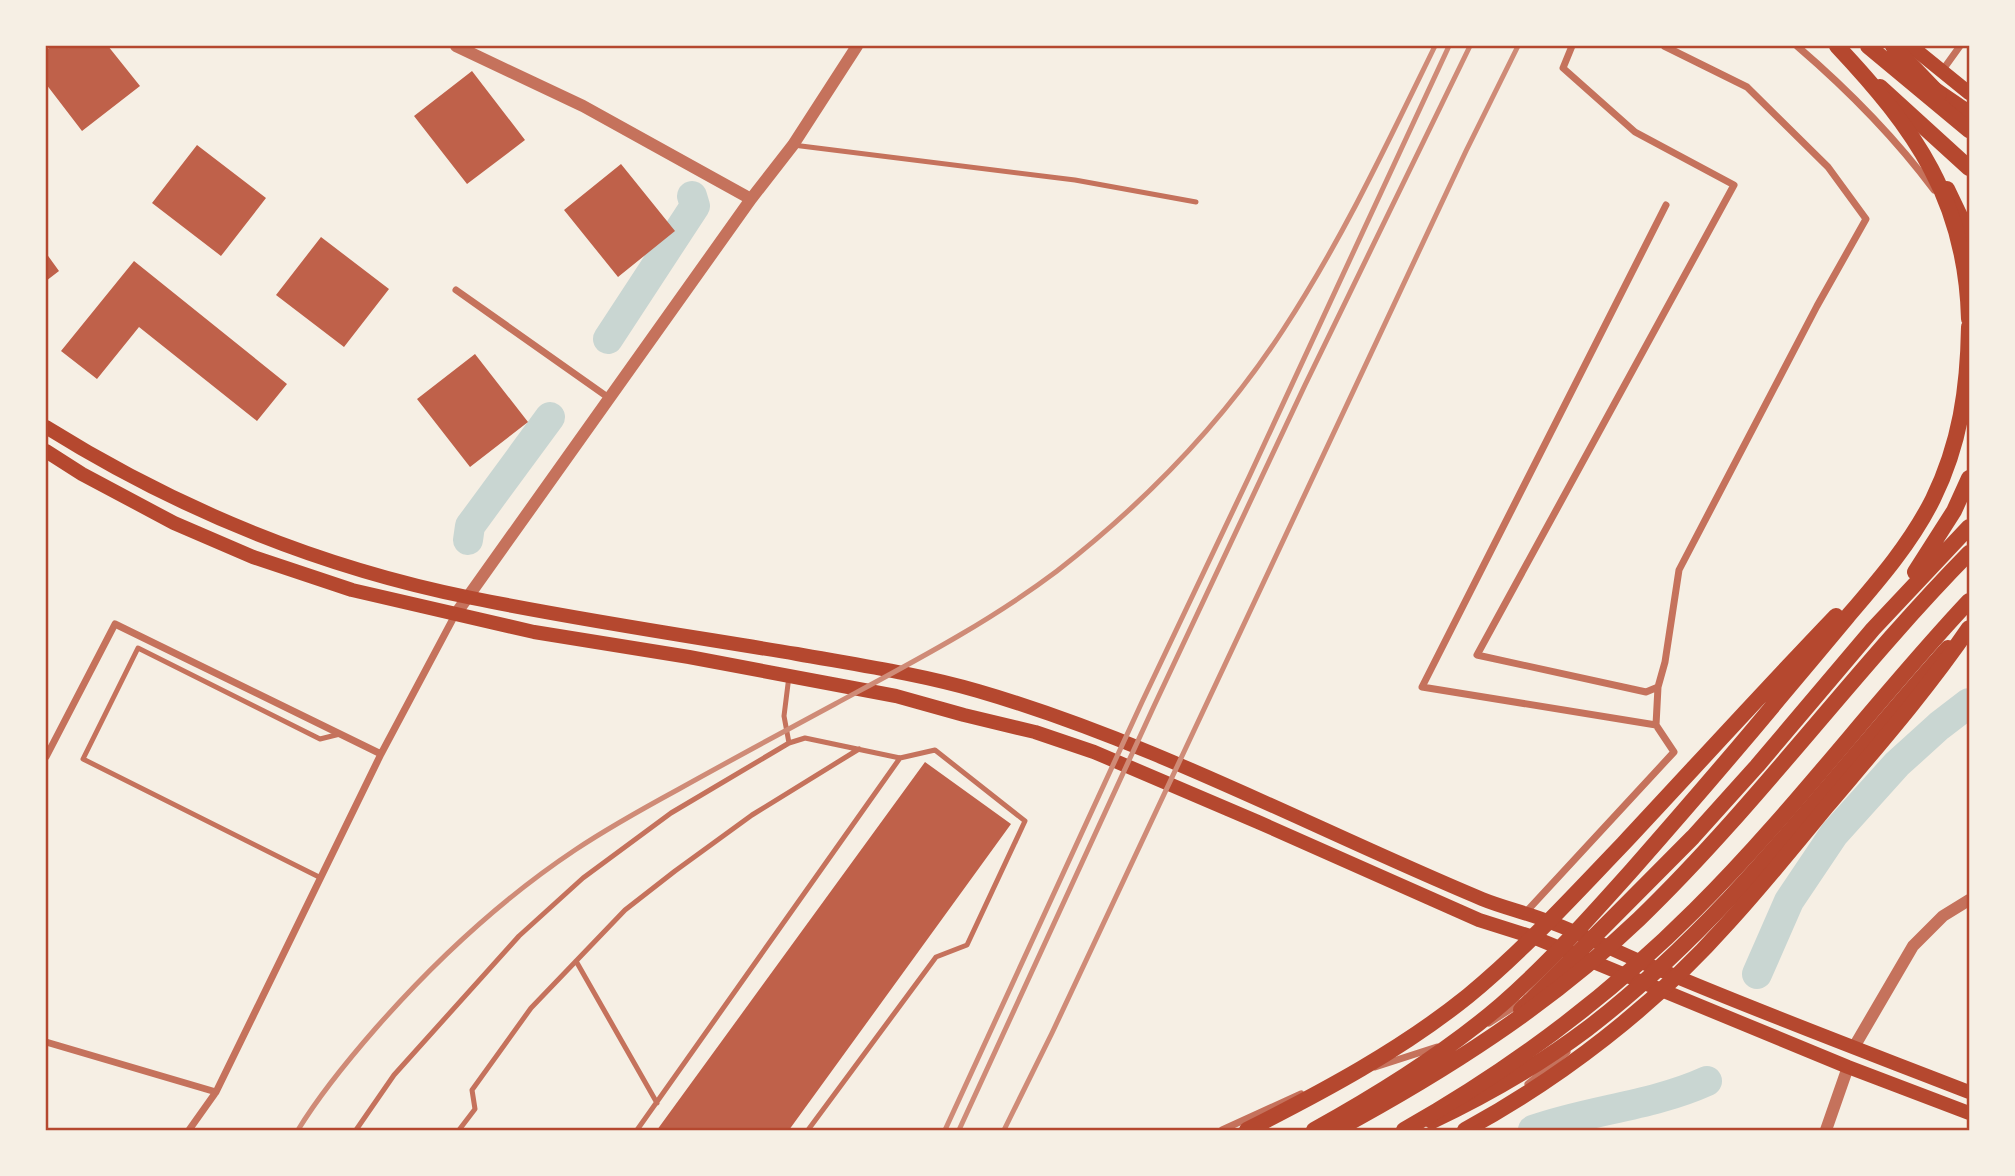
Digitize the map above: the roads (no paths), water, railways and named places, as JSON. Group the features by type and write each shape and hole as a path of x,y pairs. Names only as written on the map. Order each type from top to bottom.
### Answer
{"main road":[{"path":"1834,46 1969,168"},
{"path":"1834,46 1926,156 1945,186 1969,235"},
{"path":"1834,46 1897,114 1936,177 1961,249 1966,273 1969,319"},
{"path":"1869,46 1969,134"},
{"path":"1877,46 1969,113"},
{"path":"1893,46 1944,99 1969,134"},
{"path":"1911,46 1946,65 1969,93"},
{"path":"1314,1130 1377,1094 1445,1048 1501,1004 1549,959 1665,832 1872,587 1910,538 1944,473 1961,423 1969,327"},
{"path":"46,427 93,456 183,504 261,538 358,570 466,597 901,672 978,691 1102,733 1487,901 1525,913 1658,969 1969,1092"},
{"path":"46,451 82,474 174,523 253,557 352,590 534,632 689,657 897,696 1035,732 1094,752 1479,920 1533,937 1848,1067 1969,1113"},
{"path":"1845,662 1926,555 1954,511 1969,478"},
{"path":"1247,1130 1327,1088 1409,1039 1466,998 1507,962 1606,861 1866,584 1932,500"},
{"path":"1346,1130 1416,1090 1481,1045 1523,1008 1693,837 1902,597 1969,527"},
{"path":"1336,1130 1442,1069 1524,1015 1628,929 1723,832 1887,642 1969,553"},
{"path":"1404,1130 1470,1091 1544,1042 1584,1012 1660,944 1697,909 1765,836 1969,601"},
{"path":"1411,1130 1475,1100 1549,1056 1587,1029 1658,969 1751,875 1969,626"},
{"path":"1465,1130 1524,1096 1580,1056 1629,1017 1703,950 1902,718 1969,626"}],"street":[{"path":"456,46 583,106 751,199"},
{"path":"188,1130 216,1093 319,877 381,754 466,597 751,199 793,145 857,46"},
{"path":"1572,46 1563,68 1634,132 1734,185 1477,655 1646,692 1658,687"},
{"path":"1525,913 1674,752 1656,725 1658,687 1665,662 1679,570 1817,306 1866,219 1828,167 1747,87 1664,46"},
{"path":"1797,46 1859,103 1896,143 1941,199 1969,246"},
{"path":"1946,65 1960,46"},
{"path":"1656,725 1422,687 1667,205"},
{"path":"456,290 609,398"},
{"path":"46,757 115,624 381,754"},
{"path":"1869,740 1917,687 1969,637"},
{"path":"1854,1047 1913,946 1943,916 1969,900"},
{"path":"1222,1130 1324,1085 1435,1048 1482,1028 1542,987 1576,955"},
{"path":"1465,1130 1525,1087 1643,982"},
{"path":"46,1042 216,1093"},
{"path":"1826,1130 1848,1067"}],"lane":[{"path":"793,145 1075,180 1196,202"},
{"path":"319,877 83,759 138,648 320,739 340,734"},
{"path":"789,676 784,716 789,743"},
{"path":"356,1130 394,1075 519,936 583,878 671,813 789,743 805,738 900,758 935,750 1025,821 967,945 936,957 808,1130"},
{"path":"459,1130 475,1108 472,1090 531,1008 625,910 675,870 752,816 859,749"},
{"path":"637,1130 900,758"},
{"path":"576,961 657,1103"}],"waterway":[{"path":"608,339 695,206 692,196"},
{"path":"468,540 470,526 550,417"},
{"path":"1757,974 1789,901 1834,834 1897,764 1969,703"},
{"path":"1533,1130 1643,1102 1707,1081"}],"railway":[{"path":"298,1130 345,1065 421,979 495,911 547,869 626,818 920,658 1004,608 1057,571 1150,490 1180,460 1234,397 1260,364 1305,296 1345,226 1435,46"},
{"path":"945,1130 1449,46"},
{"path":"959,1130 1305,385 1470,46"},
{"path":"1004,1130 1518,46"}]}
